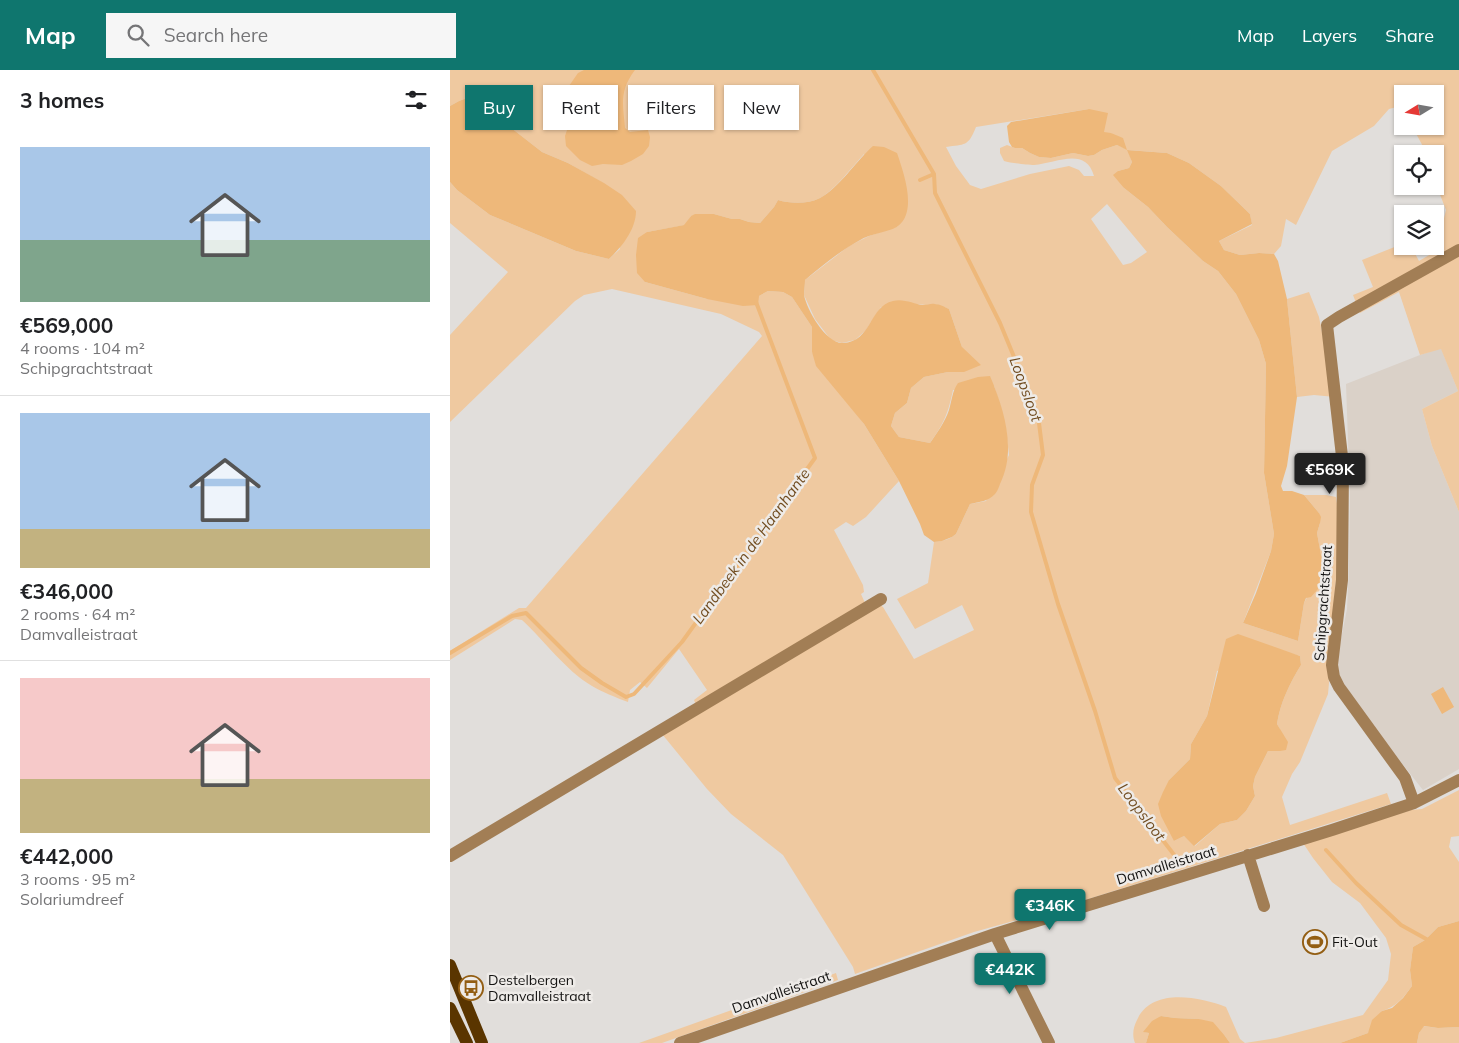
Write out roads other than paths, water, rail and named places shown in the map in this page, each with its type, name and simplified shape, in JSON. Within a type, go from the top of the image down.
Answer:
[{"type":"main road","points":[[450,966],[482,1043]]},
{"type":"main road","points":[[450,1008],[467,1043]]},
{"type":"street","name":"Schipgrachtstraat","points":[[1414,803],[1406,778],[1339,687],[1334,677],[1332,665],[1342,580],[1343,465],[1327,325],[1459,250]]},
{"type":"street","points":[[450,856],[881,599]]},
{"type":"street","name":"Damvalleistraat","points":[[680,1043],[995,934],[1414,803],[1459,780]]},
{"type":"street","points":[[1248,855],[1264,906]]},
{"type":"street","points":[[995,934],[1049,1043]]},
{"type":"waterway","name":"Loopsloot","points":[[873,70],[934,174],[935,193],[1000,323],[1038,415],[1043,455],[1032,485],[1031,512],[1058,604],[1095,711],[1115,778],[1175,856]]},
{"type":"waterway","name":"Landbeek in de Haanhante","points":[[920,180],[934,174]]},
{"type":"waterway","name":"Landbeek in de Haanhante","points":[[450,653],[512,616],[526,613],[581,668],[626,697],[634,694],[682,642],[815,458],[756,302]]},
{"type":"waterway","name":"Loopsloot","points":[[1326,850],[1356,883],[1401,925],[1428,940]]},
{"type":"place","name":"Fit-Out","points":[[1315,942]]},
{"type":"place","name":"Destelbergen Damvalleistraat","points":[[471,988]]}]
